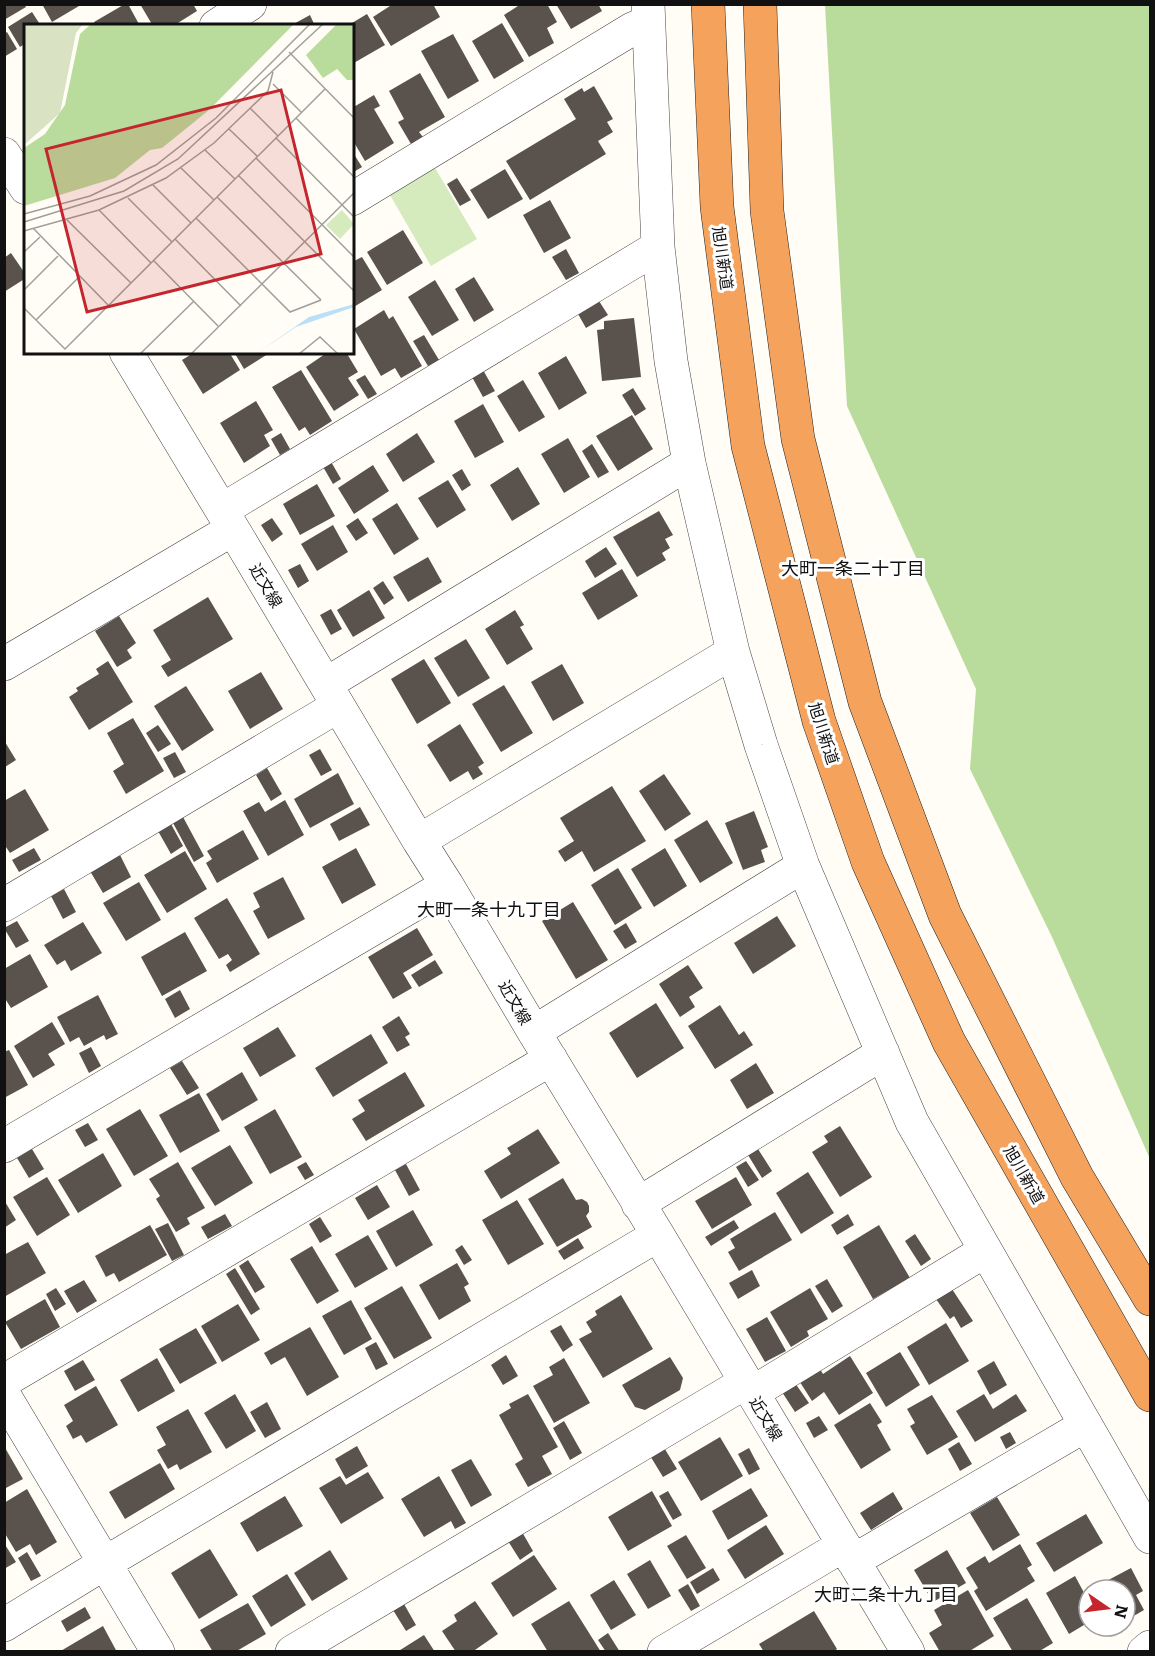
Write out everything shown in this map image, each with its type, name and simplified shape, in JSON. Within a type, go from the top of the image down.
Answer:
[{"type":"highway","name":"旭川新道","points":[[708,4],[717,207],[748,446],[819,721],[868,862],[949,1042],[1150,1395]]},
{"type":"highway","points":[[760,4],[767,211],[798,439],[865,702],[945,915],[1077,1177],[1150,1299]]},
{"type":"street","points":[[219,24],[250,4]]},
{"type":"street","points":[[354,198],[632,29],[648,13]]},
{"type":"street","points":[[648,13],[658,247],[671,361],[688,463],[733,652],[761,745],[803,866],[912,1122],[1150,1537]]},
{"type":"street","points":[[24,144],[5,154],[24,185]]},
{"type":"street","points":[[4,664],[227,519],[658,247]]},
{"type":"street","name":"近文線","points":[[127,354],[908,1652]]},
{"type":"street","points":[[4,905],[688,463]]},
{"type":"street","points":[[419,842],[733,652]]},
{"type":"street","points":[[534,1032],[803,866]]},
{"type":"street","points":[[4,1146],[447,885]]},
{"type":"street","points":[[638,1204],[883,1053]]},
{"type":"street","points":[[4,1381],[551,1059]]},
{"type":"street","points":[[4,1625],[658,1235]]},
{"type":"street","points":[[292,1652],[985,1251]]},
{"type":"street","points":[[4,1395],[158,1652]]},
{"type":"street","points":[[664,1652],[1086,1425]]},
{"type":"street","points":[[1144,1652],[1150,1647]]},
{"type":"green space","points":[[825,5],[1150,5],[1150,1159],[1052,937],[970,769],[976,689],[847,406]]},
{"type":"green space","points":[[435,168],[477,239],[431,266],[390,195]]},
{"type":"building","points":[[4,4],[24,4],[26,7],[4,20]]},
{"type":"building","points":[[42,4],[78,4],[79,6],[52,22]]},
{"type":"building","points":[[128,4],[139,24],[95,24],[94,22]]},
{"type":"building","points":[[140,4],[193,4],[197,11],[176,24],[152,24]]},
{"type":"building","points":[[393,4],[433,4],[440,17],[391,46],[373,17]]},
{"type":"building","points":[[521,4],[547,4],[557,22],[547,28],[554,43],[529,57],[504,15]]},
{"type":"building","points":[[556,4],[598,4],[602,11],[571,29]]},
{"type":"building","points":[[32,12],[40,24],[24,24],[24,44],[20,47],[8,27]]},
{"type":"building","points":[[367,14],[385,45],[354,63],[354,24],[350,24]]},
{"type":"building","points":[[310,15],[314,24],[294,24]]},
{"type":"building","points":[[502,23],[524,61],[494,79],[472,41]]},
{"type":"building","points":[[7,32],[17,49],[4,57],[4,34]]},
{"type":"building","points":[[453,34],[479,81],[448,99],[421,51]]},
{"type":"building","points":[[420,73],[445,117],[419,132],[423,137],[411,144],[398,122],[404,119],[389,91]]},
{"type":"building","points":[[594,86],[613,119],[607,122],[613,132],[598,141],[606,154],[530,200],[506,161],[576,119],[564,99],[582,88],[584,92]]},
{"type":"building","points":[[374,95],[380,106],[374,109],[394,143],[365,161],[354,142],[354,107]]},
{"type":"building","points":[[354,154],[362,167],[354,172]]},
{"type":"building","points":[[505,169],[523,199],[488,219],[470,190]]},
{"type":"building","points":[[457,178],[471,200],[460,206],[447,184]]},
{"type":"building","points":[[550,200],[571,238],[544,253],[523,215]]},
{"type":"building","points":[[403,230],[423,263],[387,285],[367,252]]},
{"type":"building","points":[[566,249],[579,273],[566,280],[552,257]]},
{"type":"building","points":[[11,253],[24,272],[24,279],[4,292],[4,258]]},
{"type":"building","points":[[362,257],[382,290],[354,307],[354,261]]},
{"type":"building","points":[[474,277],[494,310],[474,322],[455,289]]},
{"type":"building","points":[[435,280],[459,320],[432,336],[408,297]]},
{"type":"building","points":[[599,301],[608,315],[586,328],[578,314]]},
{"type":"building","points":[[384,310],[389,319],[393,316],[422,366],[401,378],[395,368],[381,376],[354,329]]},
{"type":"building","points":[[634,318],[641,377],[602,381],[597,330],[604,329],[604,321]]},
{"type":"building","points":[[424,335],[439,360],[428,366],[413,341]]},
{"type":"building","points":[[192,354],[230,354],[240,370],[203,394],[182,360]]},
{"type":"building","points":[[235,354],[268,354],[244,369]]},
{"type":"building","points":[[325,354],[347,354],[358,372],[348,378],[359,395],[334,411],[306,367]]},
{"type":"building","points":[[566,356],[587,393],[559,410],[538,373]]},
{"type":"building","points":[[301,370],[332,421],[310,435],[305,427],[299,431],[272,387]]},
{"type":"building","points":[[483,370],[495,391],[483,397],[472,377]]},
{"type":"building","points":[[365,375],[377,394],[368,399],[356,380]]},
{"type":"building","points":[[523,380],[545,417],[519,432],[497,396]]},
{"type":"building","points":[[633,388],[646,409],[635,416],[622,395]]},
{"type":"building","points":[[256,401],[273,430],[264,435],[270,446],[244,463],[220,423]]},
{"type":"building","points":[[483,404],[504,442],[475,458],[454,421]]},
{"type":"building","points":[[632,415],[653,449],[618,471],[596,436]]},
{"type":"building","points":[[281,433],[290,449],[280,455],[271,439]]},
{"type":"building","points":[[417,433],[435,462],[403,482],[386,454]]},
{"type":"building","points":[[568,438],[590,477],[564,493],[541,454]]},
{"type":"building","points":[[592,444],[609,472],[598,478],[582,451]]},
{"type":"building","points":[[330,460],[341,479],[333,484],[322,465]]},
{"type":"building","points":[[373,465],[389,491],[354,514],[338,488]]},
{"type":"building","points":[[518,467],[540,504],[512,521],[490,485]]},
{"type":"building","points":[[462,469],[471,485],[462,491],[452,475]]},
{"type":"building","points":[[448,480],[466,510],[437,528],[418,498]]},
{"type":"building","points":[[317,484],[335,516],[300,535],[283,504]]},
{"type":"building","points":[[397,503],[419,539],[394,555],[372,519]]},
{"type":"building","points":[[659,511],[673,535],[665,539],[670,548],[662,553],[666,560],[637,577],[613,537]]},
{"type":"building","points":[[272,518],[283,534],[272,542],[261,525]]},
{"type":"building","points":[[358,518],[368,533],[356,541],[346,526]]},
{"type":"building","points":[[333,525],[348,552],[317,571],[301,544]]},
{"type":"building","points":[[606,547],[617,564],[595,578],[585,561]]},
{"type":"building","points":[[428,557],[442,582],[408,602],[393,577]]},
{"type":"building","points":[[300,564],[309,581],[298,588],[288,570]]},
{"type":"building","points":[[622,569],[638,596],[598,620],[582,593]]},
{"type":"building","points":[[383,581],[394,598],[384,605],[373,588]]},
{"type":"building","points":[[369,590],[385,618],[353,637],[337,610]]},
{"type":"building","points":[[208,597],[233,639],[168,677],[161,666],[171,660],[153,630]]},
{"type":"building","points":[[331,609],[342,629],[331,635],[320,615]]},
{"type":"building","points":[[515,610],[524,625],[520,627],[533,649],[507,665],[485,629]]},
{"type":"building","points":[[119,616],[136,643],[127,650],[132,658],[117,667],[95,631]]},
{"type":"building","points":[[466,639],[490,678],[458,697],[434,658]]},
{"type":"building","points":[[424,659],[451,703],[417,724],[391,679]]},
{"type":"building","points":[[108,661],[133,702],[89,730],[69,697],[78,691],[76,688],[99,674],[96,669]]},
{"type":"building","points":[[562,664],[584,703],[553,721],[531,682]]},
{"type":"building","points":[[261,672],[283,709],[250,729],[228,691]]},
{"type":"building","points":[[504,685],[533,733],[501,752],[472,704]]},
{"type":"building","points":[[186,686],[214,730],[182,751],[154,706]]},
{"type":"building","points":[[133,718],[164,771],[126,794],[113,771],[124,764],[107,733]]},
{"type":"building","points":[[460,724],[484,763],[478,767],[483,774],[473,780],[468,771],[450,782],[427,745]]},
{"type":"building","points":[[158,725],[171,744],[158,752],[146,733]]},
{"type":"building","points":[[5,742],[16,760],[5,767]]},
{"type":"building","points":[[320,749],[332,770],[321,776],[309,755]]},
{"type":"building","points":[[175,752],[186,772],[174,778],[163,758]]},
{"type":"building","points":[[267,768],[282,794],[271,801],[256,775]]},
{"type":"building","points":[[338,773],[354,804],[310,828],[294,799]]},
{"type":"building","points":[[664,774],[691,814],[665,831],[639,791]]},
{"type":"building","points":[[612,786],[646,841],[594,872],[582,851],[565,862],[558,851],[574,841],[560,818]]},
{"type":"building","points":[[25,789],[49,830],[10,853],[4,844],[4,801]]},
{"type":"building","points":[[285,800],[304,835],[268,856],[243,811],[259,802],[265,812]]},
{"type":"building","points":[[360,807],[370,825],[339,841],[330,824]]},
{"type":"building","points":[[754,811],[768,847],[761,850],[765,862],[743,870],[725,823]]},
{"type":"building","points":[[183,817],[204,856],[194,862],[173,823]]},
{"type":"building","points":[[707,820],[733,863],[700,883],[674,840]]},
{"type":"building","points":[[171,824],[183,846],[171,854],[158,831]]},
{"type":"building","points":[[243,830],[259,859],[217,883],[206,863],[212,859],[207,851]]},
{"type":"building","points":[[34,848],[41,860],[19,872],[12,860]]},
{"type":"building","points":[[356,848],[376,885],[342,904],[322,867]]},
{"type":"building","points":[[665,848],[687,886],[654,907],[631,869]]},
{"type":"building","points":[[185,851],[207,889],[167,913],[144,875]]},
{"type":"building","points":[[120,855],[131,877],[103,893],[90,871]]},
{"type":"building","points":[[618,868],[642,908],[615,925],[591,885]]},
{"type":"building","points":[[283,877],[305,919],[268,939],[253,911],[260,907],[253,893]]},
{"type":"building","points":[[139,882],[161,920],[126,941],[103,903]]},
{"type":"building","points":[[64,889],[76,912],[63,919],[51,896]]},
{"type":"building","points":[[227,898],[260,954],[230,972],[226,965],[232,960],[228,954],[219,959],[194,918]]},
{"type":"building","points":[[573,902],[608,960],[576,979],[542,921]]},
{"type":"building","points":[[777,916],[796,946],[753,974],[734,943]]},
{"type":"building","points":[[17,921],[29,941],[16,948],[4,928]]},
{"type":"building","points":[[83,922],[102,953],[71,971],[65,960],[57,965],[44,945]]},
{"type":"building","points":[[626,923],[637,942],[625,949],[613,931]]},
{"type":"building","points":[[417,928],[433,955],[403,973],[412,988],[393,999],[368,957]]},
{"type":"building","points":[[185,932],[207,971],[162,996],[141,957]]},
{"type":"building","points":[[30,954],[48,987],[11,1008],[4,997],[4,969]]},
{"type":"building","points":[[435,960],[443,973],[419,987],[411,975]]},
{"type":"building","points":[[688,965],[703,988],[689,997],[695,1007],[680,1017],[659,984]]},
{"type":"building","points":[[180,990],[190,1009],[175,1018],[165,999]]},
{"type":"building","points":[[98,995],[118,1034],[106,1040],[104,1035],[84,1046],[79,1037],[70,1042],[57,1017]]},
{"type":"building","points":[[656,1003],[684,1048],[637,1078],[609,1033]]},
{"type":"building","points":[[720,1005],[739,1035],[744,1031],[753,1045],[715,1069],[688,1026]]},
{"type":"building","points":[[399,1016],[410,1034],[405,1037],[410,1045],[397,1052],[382,1027]]},
{"type":"building","points":[[52,1022],[65,1044],[48,1054],[55,1065],[33,1078],[14,1046]]},
{"type":"building","points":[[278,1027],[296,1056],[260,1077],[243,1048]]},
{"type":"building","points":[[371,1034],[388,1063],[333,1097],[315,1068]]},
{"type":"building","points":[[91,1047],[101,1066],[89,1073],[79,1053]]},
{"type":"building","points":[[9,1050],[28,1085],[4,1098],[4,1052]]},
{"type":"building","points":[[182,1061],[199,1088],[187,1095],[170,1068]]},
{"type":"building","points":[[756,1063],[774,1093],[747,1109],[730,1080]]},
{"type":"building","points":[[242,1072],[258,1100],[222,1121],[206,1094]]},
{"type":"building","points":[[405,1072],[425,1106],[366,1141],[352,1119],[365,1111],[358,1100]]},
{"type":"building","points":[[199,1093],[220,1131],[180,1153],[159,1115]]},
{"type":"building","points":[[140,1109],[168,1156],[134,1176],[106,1129]]},
{"type":"building","points":[[275,1109],[302,1157],[270,1174],[244,1127]]},
{"type":"building","points":[[88,1123],[98,1140],[85,1147],[75,1130]]},
{"type":"building","points":[[840,1126],[872,1177],[840,1197],[812,1152],[828,1142],[824,1136]]},
{"type":"building","points":[[538,1129],[560,1163],[501,1199],[484,1171],[511,1154],[507,1148]]},
{"type":"building","points":[[230,1145],[253,1183],[215,1206],[191,1168]]},
{"type":"building","points":[[32,1149],[44,1169],[29,1178],[17,1158]]},
{"type":"building","points":[[758,1149],[772,1171],[762,1178],[748,1155]]},
{"type":"building","points":[[103,1153],[122,1186],[78,1213],[58,1180]]},
{"type":"building","points":[[746,1161],[759,1180],[748,1187],[736,1167]]},
{"type":"building","points":[[178,1162],[205,1208],[187,1218],[190,1224],[176,1232],[156,1199],[160,1196],[149,1179]]},
{"type":"building","points":[[306,1162],[314,1175],[305,1180],[297,1167]]},
{"type":"building","points":[[406,1164],[420,1190],[409,1196],[395,1170]]},
{"type":"building","points":[[808,1172],[834,1213],[801,1234],[776,1193]]},
{"type":"building","points":[[47,1177],[70,1215],[37,1236],[13,1197]]},
{"type":"building","points":[[736,1177],[752,1205],[712,1229],[695,1201]]},
{"type":"building","points":[[563,1178],[576,1200],[582,1199],[587,1202],[589,1212],[586,1216],[592,1227],[557,1247],[528,1199]]},
{"type":"building","points":[[377,1185],[390,1207],[368,1220],[355,1198]]},
{"type":"building","points":[[4,1200],[16,1220],[4,1228]]},
{"type":"building","points":[[517,1200],[544,1244],[508,1265],[482,1220]]},
{"type":"building","points":[[413,1210],[433,1245],[396,1267],[376,1231]]},
{"type":"building","points":[[775,1212],[792,1240],[739,1271],[728,1252],[735,1248],[730,1239]]},
{"type":"building","points":[[225,1214],[232,1226],[208,1239],[201,1227]]},
{"type":"building","points":[[848,1214],[854,1225],[837,1235],[831,1225]]},
{"type":"building","points":[[320,1217],[332,1236],[320,1243],[309,1224]]},
{"type":"building","points":[[734,1220],[739,1228],[711,1246],[705,1237]]},
{"type":"building","points":[[168,1223],[184,1255],[172,1261],[155,1229]]},
{"type":"building","points":[[150,1225],[167,1255],[119,1282],[114,1273],[106,1277],[95,1256]]},
{"type":"building","points":[[879,1225],[910,1278],[873,1299],[843,1247]]},
{"type":"building","points":[[915,1234],[931,1259],[921,1266],[905,1241]]},
{"type":"building","points":[[368,1235],[388,1269],[355,1288],[335,1254]]},
{"type":"building","points":[[578,1238],[584,1248],[564,1260],[558,1251]]},
{"type":"building","points":[[28,1242],[46,1273],[4,1297],[4,1255]]},
{"type":"building","points":[[462,1245],[472,1260],[464,1265],[455,1250]]},
{"type":"building","points":[[312,1246],[339,1291],[317,1304],[290,1259]]},
{"type":"building","points":[[248,1260],[265,1287],[255,1293],[239,1266]]},
{"type":"building","points":[[457,1263],[469,1284],[464,1287],[471,1301],[439,1320],[419,1285]]},
{"type":"building","points":[[235,1268],[260,1309],[251,1315],[226,1274]]},
{"type":"building","points":[[752,1270],[760,1286],[738,1299],[729,1283]]},
{"type":"building","points":[[827,1279],[843,1306],[832,1313],[815,1286]]},
{"type":"building","points":[[84,1280],[97,1301],[77,1313],[64,1291]]},
{"type":"building","points":[[402,1286],[432,1338],[394,1359],[364,1308]]},
{"type":"building","points":[[56,1288],[66,1304],[55,1311],[46,1294]]},
{"type":"building","points":[[810,1288],[828,1319],[807,1331],[809,1336],[791,1347],[770,1312]]},
{"type":"building","points":[[952,1289],[973,1321],[961,1328],[954,1316],[950,1319],[936,1299]]},
{"type":"building","points":[[621,1295],[653,1349],[603,1378],[579,1339],[592,1332],[586,1322],[597,1315],[595,1311]]},
{"type":"building","points":[[45,1299],[60,1327],[21,1349],[5,1322]]},
{"type":"building","points":[[351,1300],[372,1339],[344,1355],[322,1316]]},
{"type":"building","points":[[238,1304],[260,1340],[222,1362],[201,1326]]},
{"type":"building","points":[[767,1317],[786,1351],[765,1362],[746,1329]]},
{"type":"building","points":[[946,1323],[969,1361],[929,1385],[907,1347]]},
{"type":"building","points":[[561,1325],[573,1345],[563,1352],[550,1331]]},
{"type":"building","points":[[310,1327],[339,1377],[307,1396],[285,1357],[271,1365],[264,1353]]},
{"type":"building","points":[[196,1328],[217,1363],[180,1384],[159,1349]]},
{"type":"building","points":[[376,1342],[388,1364],[376,1370],[365,1348]]},
{"type":"building","points":[[900,1352],[920,1385],[886,1407],[866,1373]]},
{"type":"building","points":[[506,1355],[518,1376],[503,1385],[491,1365]]},
{"type":"building","points":[[850,1356],[873,1393],[839,1415],[824,1392],[812,1401],[798,1379],[818,1366],[823,1374]]},
{"type":"building","points":[[670,1357],[683,1378],[680,1390],[645,1410],[635,1407],[622,1385]]},
{"type":"building","points":[[157,1358],[175,1391],[138,1412],[120,1380]]},
{"type":"building","points":[[564,1358],[590,1403],[554,1423],[533,1386],[553,1375],[549,1367]]},
{"type":"building","points":[[83,1360],[95,1380],[75,1391],[64,1371]]},
{"type":"building","points":[[994,1361],[1007,1385],[990,1395],[977,1371]]},
{"type":"building","points":[[795,1383],[809,1403],[795,1412],[782,1392]]},
{"type":"building","points":[[96,1386],[118,1425],[86,1443],[81,1435],[73,1439],[66,1426],[73,1421],[64,1405]]},
{"type":"building","points":[[235,1394],[256,1431],[226,1449],[204,1413]]},
{"type":"building","points":[[528,1394],[558,1447],[542,1456],[552,1474],[528,1487],[515,1464],[523,1459],[499,1415],[511,1408],[509,1404]]},
{"type":"building","points":[[984,1394],[993,1409],[1016,1394],[1027,1411],[975,1442],[956,1411]]},
{"type":"building","points":[[932,1395],[958,1437],[927,1455],[910,1426],[915,1423],[907,1409]]},
{"type":"building","points":[[267,1402],[281,1429],[265,1438],[250,1412]]},
{"type":"building","points":[[870,1403],[882,1422],[877,1425],[891,1450],[861,1469],[834,1425]]},
{"type":"building","points":[[188,1409],[212,1452],[180,1470],[177,1464],[168,1469],[157,1450],[166,1445],[156,1427]]},
{"type":"building","points":[[819,1416],[828,1430],[814,1438],[806,1423]]},
{"type":"building","points":[[564,1421],[582,1453],[570,1460],[553,1428]]},
{"type":"building","points":[[1010,1432],[1016,1443],[1006,1449],[1000,1437]]},
{"type":"building","points":[[720,1437],[743,1476],[701,1501],[678,1462]]},
{"type":"building","points":[[959,1442],[972,1464],[960,1471],[948,1449]]},
{"type":"building","points":[[4,1446],[23,1479],[4,1489]]},
{"type":"building","points":[[357,1446],[368,1466],[346,1479],[335,1459]]},
{"type":"building","points":[[663,1446],[677,1469],[663,1477],[649,1454]]},
{"type":"building","points":[[749,1448],[760,1469],[749,1475],[738,1454]]},
{"type":"building","points":[[471,1459],[492,1495],[471,1507],[451,1470]]},
{"type":"building","points":[[160,1463],[175,1489],[125,1519],[109,1492]]},
{"type":"building","points":[[368,1472],[384,1498],[341,1524],[319,1488],[340,1476],[346,1485]]},
{"type":"building","points":[[439,1476],[466,1523],[455,1529],[451,1521],[424,1537],[401,1499]]},
{"type":"building","points":[[751,1488],[768,1516],[728,1540],[712,1511]]},
{"type":"building","points":[[27,1489],[57,1542],[36,1555],[30,1544],[16,1552],[4,1532],[4,1503]]},
{"type":"building","points":[[652,1491],[672,1526],[628,1551],[608,1517]]},
{"type":"building","points":[[668,1491],[682,1515],[673,1520],[659,1496]]},
{"type":"building","points":[[893,1492],[903,1509],[871,1530],[860,1513]]},
{"type":"building","points":[[285,1496],[303,1526],[257,1552],[240,1523]]},
{"type":"building","points":[[997,1497],[1020,1535],[993,1551],[970,1513]]},
{"type":"building","points":[[1086,1514],[1103,1543],[1054,1572],[1036,1543]]},
{"type":"building","points":[[766,1525],[784,1554],[745,1579],[727,1550]]},
{"type":"building","points":[[522,1532],[533,1551],[520,1560],[508,1541]]},
{"type":"building","points":[[686,1535],[706,1568],[687,1579],[667,1546]]},
{"type":"building","points":[[4,1543],[16,1562],[4,1569]]},
{"type":"building","points":[[1020,1544],[1032,1565],[1027,1568],[1035,1581],[986,1611],[974,1591],[978,1588],[966,1568],[985,1556],[989,1563]]},
{"type":"building","points":[[210,1549],[238,1595],[199,1619],[171,1573]]},
{"type":"building","points":[[330,1550],[348,1579],[312,1601],[294,1573]]},
{"type":"building","points":[[947,1550],[966,1583],[933,1602],[914,1570]]},
{"type":"building","points":[[27,1552],[41,1576],[31,1581],[18,1558]]},
{"type":"building","points":[[534,1555],[557,1589],[513,1617],[491,1583]]},
{"type":"building","points":[[650,1560],[671,1596],[648,1609],[627,1574]]},
{"type":"building","points":[[713,1568],[720,1580],[697,1594],[690,1582]]},
{"type":"building","points":[[1131,1568],[1136,1578],[1112,1578]]},
{"type":"building","points":[[287,1574],[306,1605],[271,1627],[252,1596]]},
{"type":"building","points":[[1075,1576],[1077,1580],[1077,1629],[1069,1634],[1046,1593]]},
{"type":"building","points":[[614,1580],[636,1615],[611,1630],[590,1595]]},
{"type":"building","points":[[1137,1580],[1143,1591],[1137,1594]]},
{"type":"building","points":[[688,1584],[700,1606],[691,1611],[678,1590]]},
{"type":"building","points":[[968,1590],[994,1636],[968,1652],[940,1652],[929,1633],[942,1625],[934,1610]]},
{"type":"building","points":[[1137,1597],[1144,1610],[1137,1614]]},
{"type":"building","points":[[1027,1598],[1053,1643],[1038,1652],[1013,1652],[993,1618]]},
{"type":"building","points":[[475,1601],[498,1634],[472,1652],[456,1652],[442,1631],[457,1621],[454,1615]]},
{"type":"building","points":[[569,1601],[601,1652],[548,1652],[531,1624]]},
{"type":"building","points":[[248,1603],[266,1634],[235,1652],[213,1652],[200,1630]]},
{"type":"building","points":[[404,1604],[416,1625],[406,1631],[393,1610]]},
{"type":"building","points":[[85,1607],[91,1618],[67,1632],[61,1621]]},
{"type":"building","points":[[814,1611],[837,1649],[833,1652],[764,1652],[759,1644]]},
{"type":"building","points":[[103,1626],[117,1652],[59,1652]]},
{"type":"building","points":[[608,1633],[620,1652],[606,1652],[598,1640]]},
{"type":"building","points":[[424,1635],[435,1652],[397,1652]]},
{"type":"district","name":"大町一条二十丁目","points":[[853,567]]},
{"type":"district","name":"大町一条十九丁目","points":[[489,908]]},
{"type":"district","name":"大町二条十九丁目","points":[[886,1593]]}]
